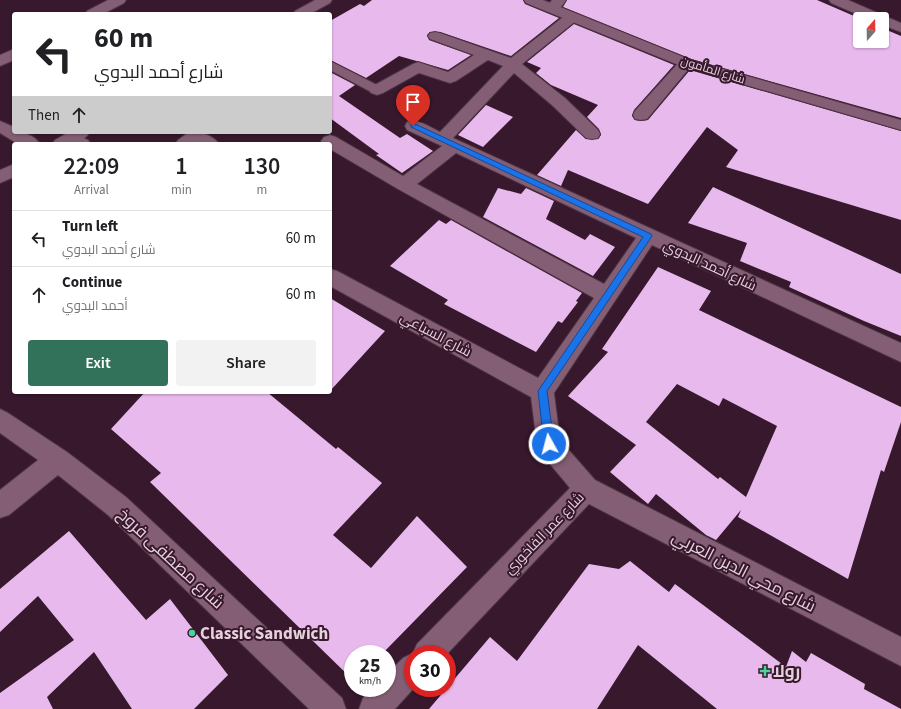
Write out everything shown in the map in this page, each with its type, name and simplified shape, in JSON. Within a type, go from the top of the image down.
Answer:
[{"type":"street","points":[[96,12],[119,0]]},
{"type":"street","points":[[304,12],[325,0]]},
{"type":"street","name":"شارع المأمون","points":[[531,0],[556,4],[572,17],[686,63],[901,125]]},
{"type":"street","points":[[836,0],[864,12]]},
{"type":"street","points":[[404,185],[448,143],[513,64],[572,17]]},
{"type":"street","points":[[889,23],[901,28]]},
{"type":"street","points":[[435,36],[513,64],[545,92],[559,102],[592,134]]},
{"type":"street","points":[[377,90],[418,67],[450,78],[486,54]]},
{"type":"street","points":[[0,61],[12,55]]},
{"type":"street","points":[[641,115],[686,63]]},
{"type":"street","points":[[0,126],[12,133]]},
{"type":"street","name":"شارع أحمد البدوي","points":[[413,126],[901,353]]},
{"type":"street","points":[[14,134],[28,142]]},
{"type":"street","points":[[187,142],[195,136],[206,142]]},
{"type":"street","points":[[332,142],[404,185],[608,296]]},
{"type":"street","points":[[0,177],[12,171]]},
{"type":"street","points":[[542,391],[648,236]]},
{"type":"street","name":"شارع السباعي","points":[[332,278],[542,391]]},
{"type":"street","name":"شارع عمر الفاخوري","points":[[436,645],[586,489],[549,444],[542,391]]},
{"type":"street","name":"شارع مصطفى فروخ","points":[[0,420],[58,460],[117,506],[332,709]]},
{"type":"street","points":[[0,506],[58,460]]},
{"type":"street","name":"شارع محي الدين العربي","points":[[586,489],[901,652]]},
{"type":"street","points":[[374,709],[404,677]]},
{"type":"lane","points":[[332,66],[377,90]]},
{"type":"building","points":[[372,0],[523,0],[525,4],[559,18],[511,56],[440,32],[430,32],[427,35],[429,40],[471,55],[448,70],[399,56],[366,78],[332,61],[332,20],[360,4],[364,6]]},
{"type":"building","points":[[567,0],[817,0],[853,16],[853,48],[889,48],[889,31],[901,36],[901,118],[691,59],[563,7]]},
{"type":"building","points":[[574,24],[674,65],[634,110],[632,116],[635,120],[648,120],[690,70],[901,131],[901,220],[726,167],[738,150],[707,127],[648,204],[568,170],[561,186],[537,175],[576,130],[586,139],[598,139],[601,135],[599,129],[587,117],[598,105],[551,85],[536,73],[541,68],[527,62]]},
{"type":"building","points":[[332,73],[355,85],[339,96],[400,138],[407,134],[433,151],[402,173],[376,155],[379,154],[332,119]]},
{"type":"building","points":[[486,105],[513,117],[483,147],[458,135]]},
{"type":"building","points":[[713,187],[901,274],[901,336],[789,287],[791,282],[740,261],[747,243],[688,223]]},
{"type":"building","points":[[498,188],[521,194],[526,188],[554,201],[546,219],[585,240],[590,234],[615,247],[593,276],[483,217]]},
{"type":"building","points":[[439,220],[446,224],[451,220],[582,293],[576,301],[578,302],[562,323],[558,321],[536,352],[444,304],[448,300],[390,266]]},
{"type":"building","points":[[658,267],[711,291],[699,310],[901,407],[901,422],[884,472],[881,470],[848,579],[738,517],[741,510],[716,540],[706,535],[656,494],[648,504],[610,472],[636,445],[568,396],[608,352],[602,349]],"holes":[[[677,384],[719,406],[723,398],[777,426],[746,497],[720,477],[718,479],[646,422]]]},
{"type":"building","points":[[332,299],[385,331],[332,389]]},
{"type":"building","points":[[143,394],[269,394],[336,449],[338,447],[382,483],[333,535],[371,568],[417,516],[467,567],[391,645],[344,645],[344,671],[150,482],[161,473],[111,429]]},
{"type":"building","points":[[69,531],[146,620],[170,599],[228,675],[194,709],[132,709],[94,652],[47,697],[53,709],[0,709],[0,693],[74,640],[38,596],[0,632],[0,589]]},
{"type":"building","points":[[630,561],[669,592],[675,584],[786,667],[792,651],[806,662],[811,653],[865,684],[864,689],[901,709],[717,709],[638,645],[597,709],[429,709],[439,697],[456,697],[456,677],[490,637],[517,661],[589,564],[619,569]]},
{"type":"place","name":"Classic Sandwich","points":[[192,633]]},
{"type":"place","name":"رولا","points":[[765,671]]},
{"type":"route","points":[[413,126],[648,236],[542,391],[549,444]]}]
